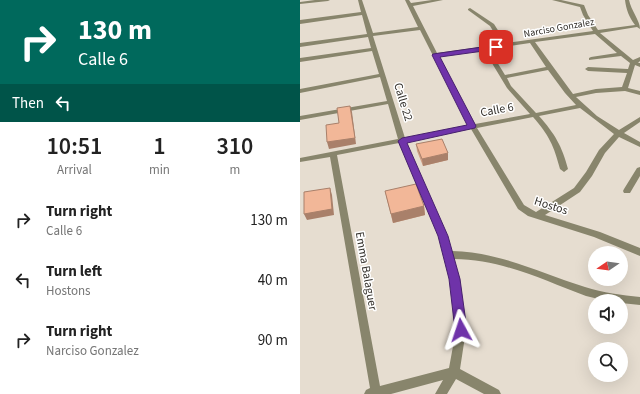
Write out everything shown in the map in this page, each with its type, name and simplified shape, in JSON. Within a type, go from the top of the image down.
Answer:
[{"type":"street","points":[[302,2],[328,0]]},
{"type":"street","name":"Calle 22","points":[[360,0],[402,141],[443,236],[455,279],[461,330],[454,372]]},
{"type":"street","points":[[408,2],[441,0]]},
{"type":"street","points":[[554,0],[582,6]]},
{"type":"street","points":[[582,6],[586,0]]},
{"type":"street","points":[[627,0],[627,8],[639,26]]},
{"type":"street","name":"Hostos","points":[[408,2],[472,126],[525,211],[537,216],[580,228],[640,252]]},
{"type":"street","points":[[582,6],[595,31],[633,63],[640,65]]},
{"type":"street","points":[[470,9],[492,25],[505,46]]},
{"type":"street","points":[[300,22],[364,14]]},
{"type":"street","name":"Narciso Gonzalez","points":[[436,55],[486,49],[595,31],[639,26]]},
{"type":"street","points":[[300,45],[421,28]]},
{"type":"street","points":[[532,42],[550,68],[581,106],[618,134],[640,145]]},
{"type":"street","points":[[300,60],[375,49]]},
{"type":"street","points":[[486,49],[509,87],[534,114],[554,141],[559,150],[564,169]]},
{"type":"street","points":[[591,59],[622,54]]},
{"type":"street","points":[[625,89],[633,63],[640,59]]},
{"type":"street","points":[[503,77],[550,68]]},
{"type":"street","points":[[588,69],[630,71]]},
{"type":"street","points":[[300,91],[383,75]]},
{"type":"street","points":[[573,96],[596,91],[625,89],[640,93]]},
{"type":"street","points":[[300,118],[391,102]]},
{"type":"street","name":"Calle 6","points":[[300,160],[581,106]]},
{"type":"street","points":[[537,216],[577,190],[589,174],[602,152],[618,134],[640,119]]},
{"type":"street","name":"Emma Balaguer","points":[[333,154],[373,393]]},
{"type":"street","points":[[627,191],[640,170]]},
{"type":"street","points":[[448,255],[463,254],[482,256],[503,261],[587,292],[640,302]]},
{"type":"street","points":[[373,393],[454,372],[495,394]]},
{"type":"street","points":[[441,394],[454,372]]},
{"type":"building","points":[[350,106],[355,138],[327,142],[326,125],[339,123],[337,108]]},
{"type":"building","points":[[442,139],[448,153],[422,159],[416,144]]},
{"type":"building","points":[[416,184],[424,206],[391,214],[385,191]]},
{"type":"building","points":[[330,188],[332,209],[304,214],[304,192]]},
{"type":"route","points":[[461,330],[455,279],[443,236],[402,141],[472,126],[436,55],[496,47]]}]
